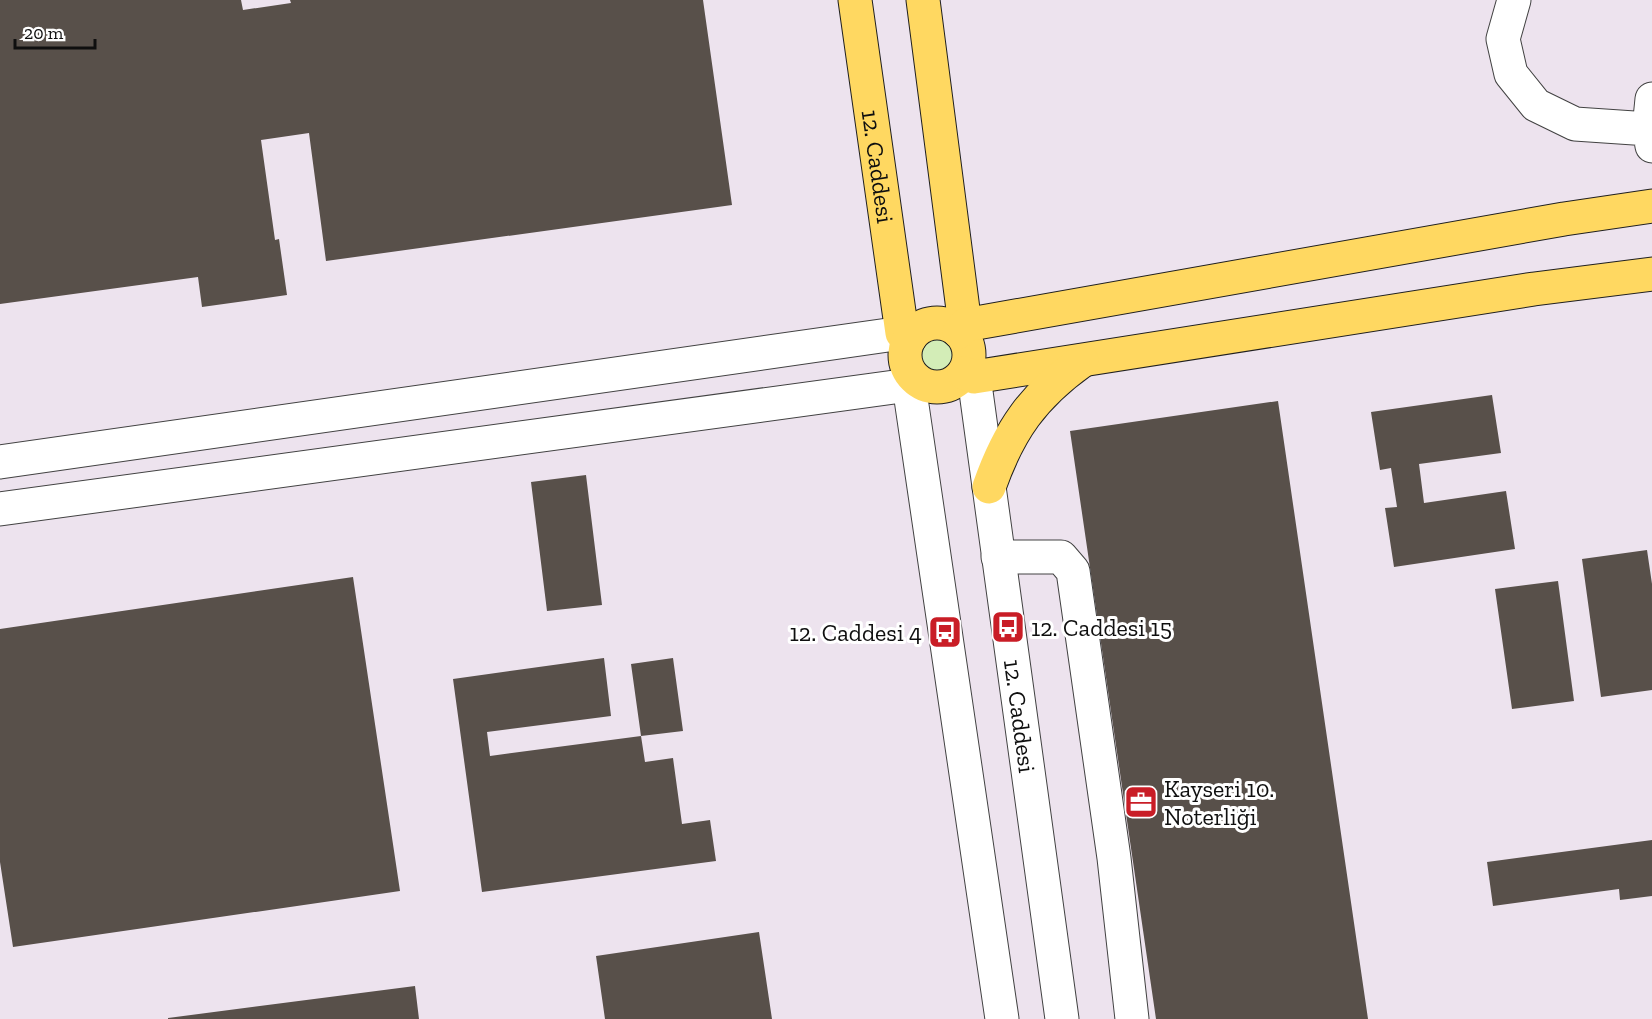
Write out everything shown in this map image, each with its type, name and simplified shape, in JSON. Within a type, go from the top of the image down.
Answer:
[{"type":"main road","name":"12. Caddesi","points":[[855,0],[906,335]]},
{"type":"main road","points":[[923,0],[962,328],[969,351],[969,375]]},
{"type":"main road","points":[[1652,206],[1564,219],[962,328],[939,323],[928,325],[906,335],[905,359],[912,382],[936,387],[947,386],[969,375],[1083,360],[1534,290],[1652,274]]},
{"type":"main road","points":[[989,487],[998,460],[1026,412],[1043,392],[1083,360]]},
{"type":"street","points":[[1514,0],[1503,39],[1511,74],[1536,105],[1575,124],[1651,126]]},
{"type":"street","points":[[0,462],[906,335]]},
{"type":"street","name":"12. Caddesi","points":[[969,375],[989,487],[1062,1019]]},
{"type":"street","points":[[0,509],[912,382],[1002,1019]]},
{"type":"street","points":[[998,557],[1061,557],[1073,571],[1114,858],[1132,1019]]},
{"type":"shaded area","points":[[0,0],[1652,0],[1652,1019],[0,1019]]},
{"type":"green space","points":[[937,335],[951,341],[957,355],[951,369],[937,375],[923,369],[917,355],[923,341]]},
{"type":"building","points":[[0,0],[241,0],[243,10],[291,3],[290,0],[703,0],[732,205],[326,261],[309,133],[261,140],[275,240],[279,239],[287,295],[202,307],[198,277],[0,304]]},
{"type":"building","points":[[1492,395],[1501,453],[1419,464],[1424,503],[1506,491],[1515,549],[1394,567],[1385,508],[1397,507],[1391,468],[1380,470],[1371,412]]},
{"type":"building","points":[[1278,401],[1368,1019],[1156,1019],[1070,431]]},
{"type":"building","points":[[586,475],[602,605],[547,611],[531,482]]},
{"type":"building","points":[[1647,550],[1652,584],[1652,690],[1601,697],[1582,559]]},
{"type":"building","points":[[353,577],[400,891],[13,947],[0,862],[0,629]]},
{"type":"building","points":[[1558,581],[1574,701],[1512,709],[1495,589]]},
{"type":"building","points":[[604,658],[611,716],[487,732],[490,756],[641,736],[645,762],[673,758],[682,824],[710,820],[716,861],[482,892],[453,679]]},
{"type":"building","points":[[673,658],[683,731],[641,736],[631,664]]},
{"type":"building","points":[[1652,840],[1652,896],[1620,900],[1619,889],[1493,906],[1487,862]]},
{"type":"building","points":[[759,932],[772,1019],[605,1019],[596,956]]},
{"type":"building","points":[[415,986],[419,1019],[168,1019],[168,1018]]},
{"type":"place","name":"12. Caddesi 15","points":[[1008,627]]},
{"type":"place","name":"12. Caddesi 4","points":[[945,632]]},
{"type":"place","name":"Kayseri 10. Noterliği","points":[[1141,802]]}]
